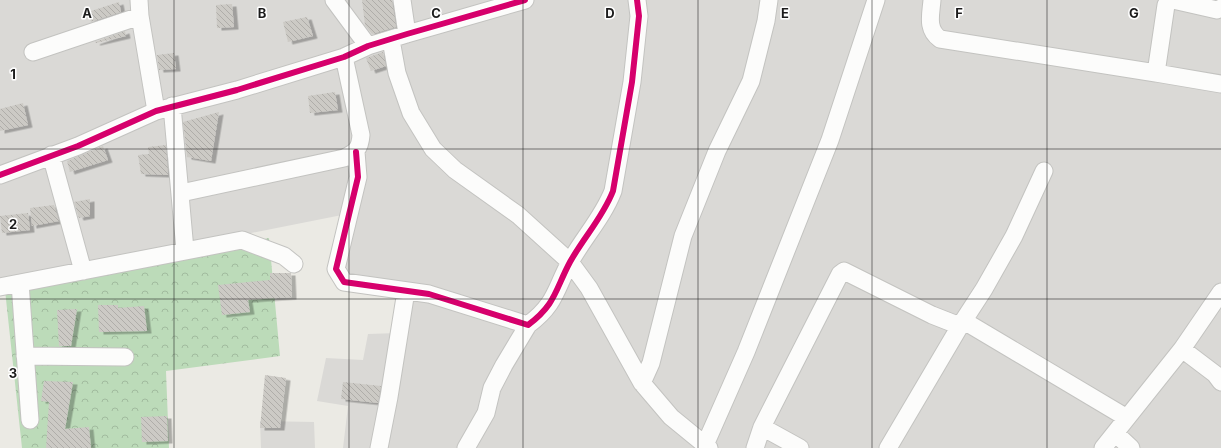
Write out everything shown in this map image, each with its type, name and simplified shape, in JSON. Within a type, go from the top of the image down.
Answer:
[{"type":"street","points":[[334,0],[368,46]]},
{"type":"street","points":[[402,0],[407,34]]},
{"type":"street","points":[[0,175],[78,146],[156,111],[237,90],[344,57],[368,46],[525,0]]},
{"type":"street","points":[[466,448],[486,413],[492,388],[501,370],[528,325],[548,308],[570,262],[607,207],[616,178],[632,82],[639,16],[637,0]]},
{"type":"street","points":[[642,383],[652,357],[683,236],[717,151],[751,81],[766,21],[769,0]]},
{"type":"street","points":[[391,40],[397,73],[411,113],[433,149],[455,170],[518,216],[570,262],[589,288],[642,383],[671,417],[707,447],[830,140],[876,0]]},
{"type":"street","points":[[932,0],[930,27],[933,34],[940,39],[1221,84]]},
{"type":"street","points":[[1156,73],[1166,5],[1173,0],[1217,10],[1221,8]]},
{"type":"street","points":[[33,52],[139,8],[156,111]]},
{"type":"street","points":[[181,193],[344,158],[356,152],[360,145],[361,135],[344,57]]},
{"type":"street","points":[[172,106],[174,144],[181,193],[185,250]]},
{"type":"street","points":[[356,152],[358,177],[336,270],[344,282],[429,294],[528,325]]},
{"type":"street","points":[[51,155],[83,271]]},
{"type":"street","points":[[888,448],[962,323],[984,289],[1014,236],[1044,171]]},
{"type":"street","points":[[0,287],[242,240],[284,256],[294,264]]},
{"type":"street","points":[[755,448],[762,427],[840,274],[844,271],[932,315],[962,323],[1127,418]]},
{"type":"street","points":[[20,283],[30,420]]},
{"type":"street","points":[[379,448],[389,397],[406,291]]},
{"type":"street","points":[[1103,448],[1182,348],[1216,314],[1221,292]]},
{"type":"street","points":[[1182,348],[1215,374],[1221,382]]},
{"type":"street","points":[[25,356],[125,357]]},
{"type":"street","points":[[762,427],[800,448]]},
{"type":"street","points":[[1115,433],[1131,448]]},
{"type":"shaded area","points":[[0,0],[1221,0],[1221,448],[343,448],[348,406],[317,401],[326,358],[363,360],[368,334],[398,333],[406,288],[338,281],[342,215],[0,283]]},
{"type":"shaded area","points":[[260,421],[314,422],[315,448],[261,448]]},
{"type":"green space","points":[[269,238],[280,356],[166,371],[169,448],[22,448],[5,290]]},
{"type":"building","points":[[362,0],[392,0],[396,27],[372,34],[365,25]]},
{"type":"building","points":[[119,2],[121,12],[91,22],[88,12]]},
{"type":"building","points":[[232,4],[234,27],[217,28],[216,5]]},
{"type":"building","points":[[307,17],[313,36],[288,42],[283,22]]},
{"type":"building","points":[[125,31],[126,36],[95,42]]},
{"type":"building","points":[[383,52],[386,66],[371,71],[366,58]]},
{"type":"building","points":[[174,53],[176,69],[159,70],[157,55]]},
{"type":"building","points":[[335,92],[338,110],[310,113],[308,96]]},
{"type":"building","points":[[23,103],[28,125],[0,131],[0,109]]},
{"type":"building","points":[[219,112],[211,161],[187,157],[183,122]]},
{"type":"building","points":[[166,145],[168,175],[141,174],[138,155],[149,154],[148,147]]},
{"type":"building","points":[[103,146],[108,160],[70,172],[67,161]]},
{"type":"building","points":[[90,199],[90,216],[79,218],[74,202]]},
{"type":"building","points":[[54,205],[59,221],[32,226],[30,208]]},
{"type":"building","points":[[28,213],[30,230],[2,233],[0,216]]},
{"type":"building","points":[[270,273],[291,273],[292,297],[248,300],[250,312],[222,315],[218,285],[270,280]]},
{"type":"building","points":[[98,305],[118,305],[118,308],[144,306],[147,331],[99,332]]},
{"type":"building","points":[[77,309],[71,346],[59,346],[57,310]]},
{"type":"building","points":[[265,375],[286,378],[280,428],[260,428]]},
{"type":"building","points":[[44,381],[73,382],[65,429],[89,427],[91,448],[46,448],[49,402],[41,401]]},
{"type":"building","points":[[343,382],[381,386],[378,403],[341,399]]},
{"type":"building","points":[[167,416],[168,441],[142,442],[141,417]]},
{"type":"cycle path","points":[[0,175],[78,146],[156,111],[237,90],[344,57],[368,46],[525,0]]},
{"type":"cycle path","points":[[356,152],[358,177],[336,269],[344,282],[429,294],[528,325],[550,303],[575,253],[604,210],[613,191],[632,82],[639,16],[637,0]]}]
